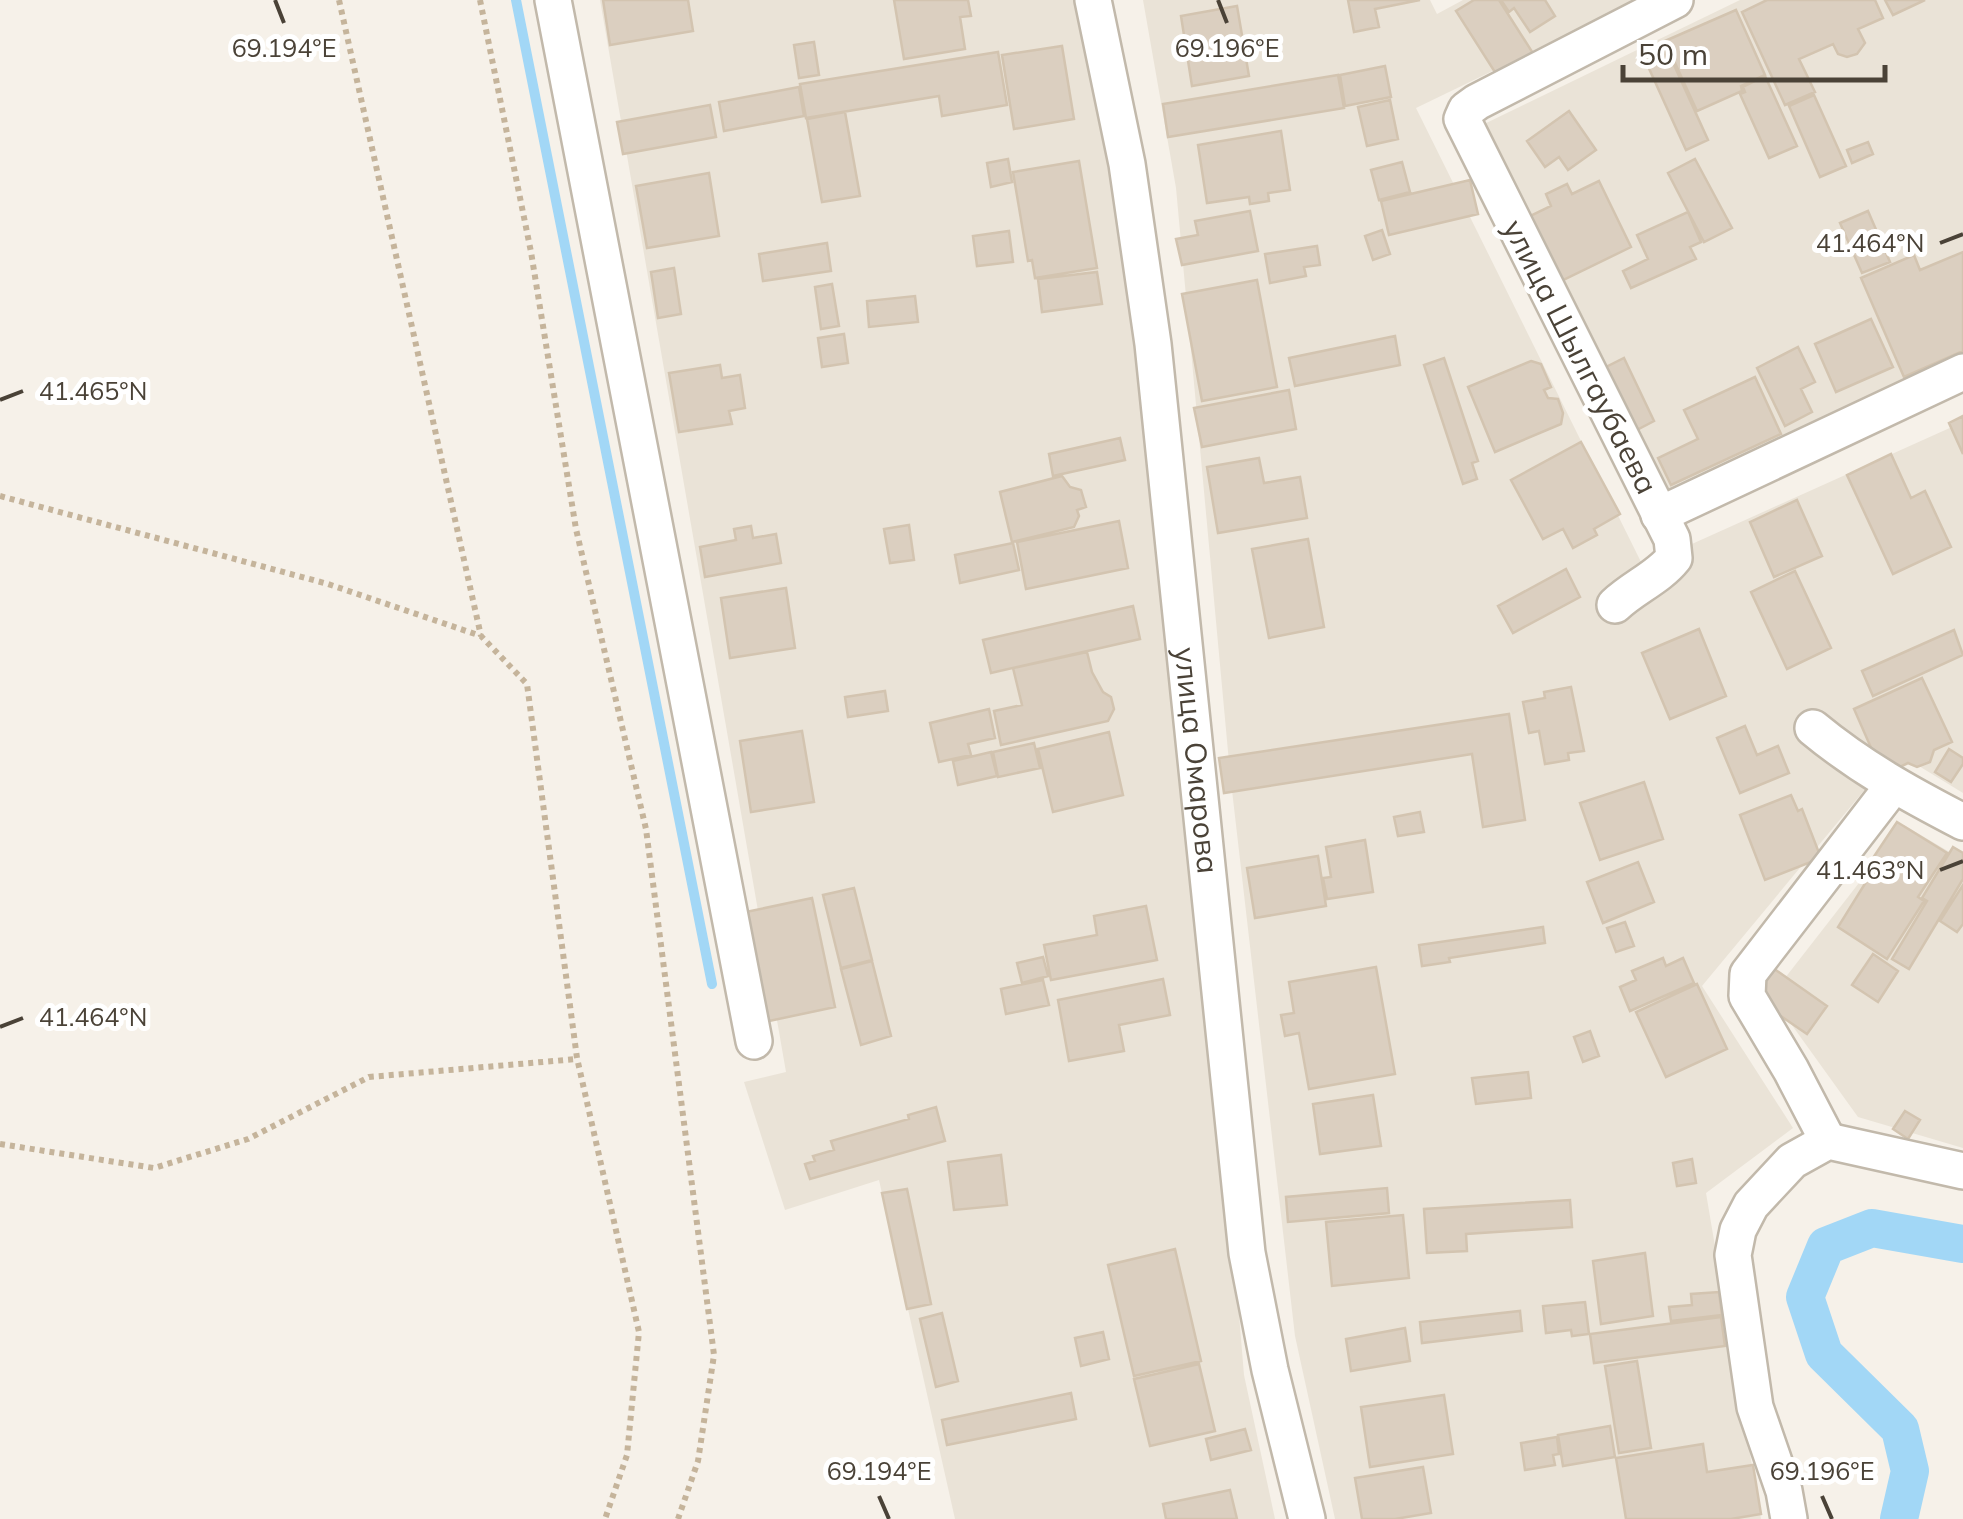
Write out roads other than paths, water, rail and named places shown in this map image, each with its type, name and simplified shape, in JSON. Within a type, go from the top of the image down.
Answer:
[{"type":"street","points":[[554,0],[754,1041]]},
{"type":"street","name":"улица Омарова","points":[[1092,0],[1126,164],[1153,344],[1247,1253],[1270,1370],[1307,1519]]},
{"type":"street","name":"улица Шылгаубаева","points":[[1675,0],[1477,102],[1462,119],[1660,515],[1963,372]]},
{"type":"street","points":[[1615,605],[1630,590],[1664,571],[1674,558],[1672,539],[1660,515]]},
{"type":"street","points":[[1813,728],[1892,786],[1963,822]]},
{"type":"street","points":[[1828,1140],[1747,996],[1748,974],[1892,786]]},
{"type":"street","points":[[1789,1519],[1784,1491],[1755,1407],[1733,1255],[1738,1230],[1751,1205],[1792,1161],[1828,1140],[1963,1171]]},
{"type":"waterway","points":[[516,0],[712,984]]},
{"type":"waterway","points":[[1899,1519],[1910,1471],[1900,1429],[1824,1354],[1805,1297],[1826,1246],[1872,1228],[1963,1244]]}]
